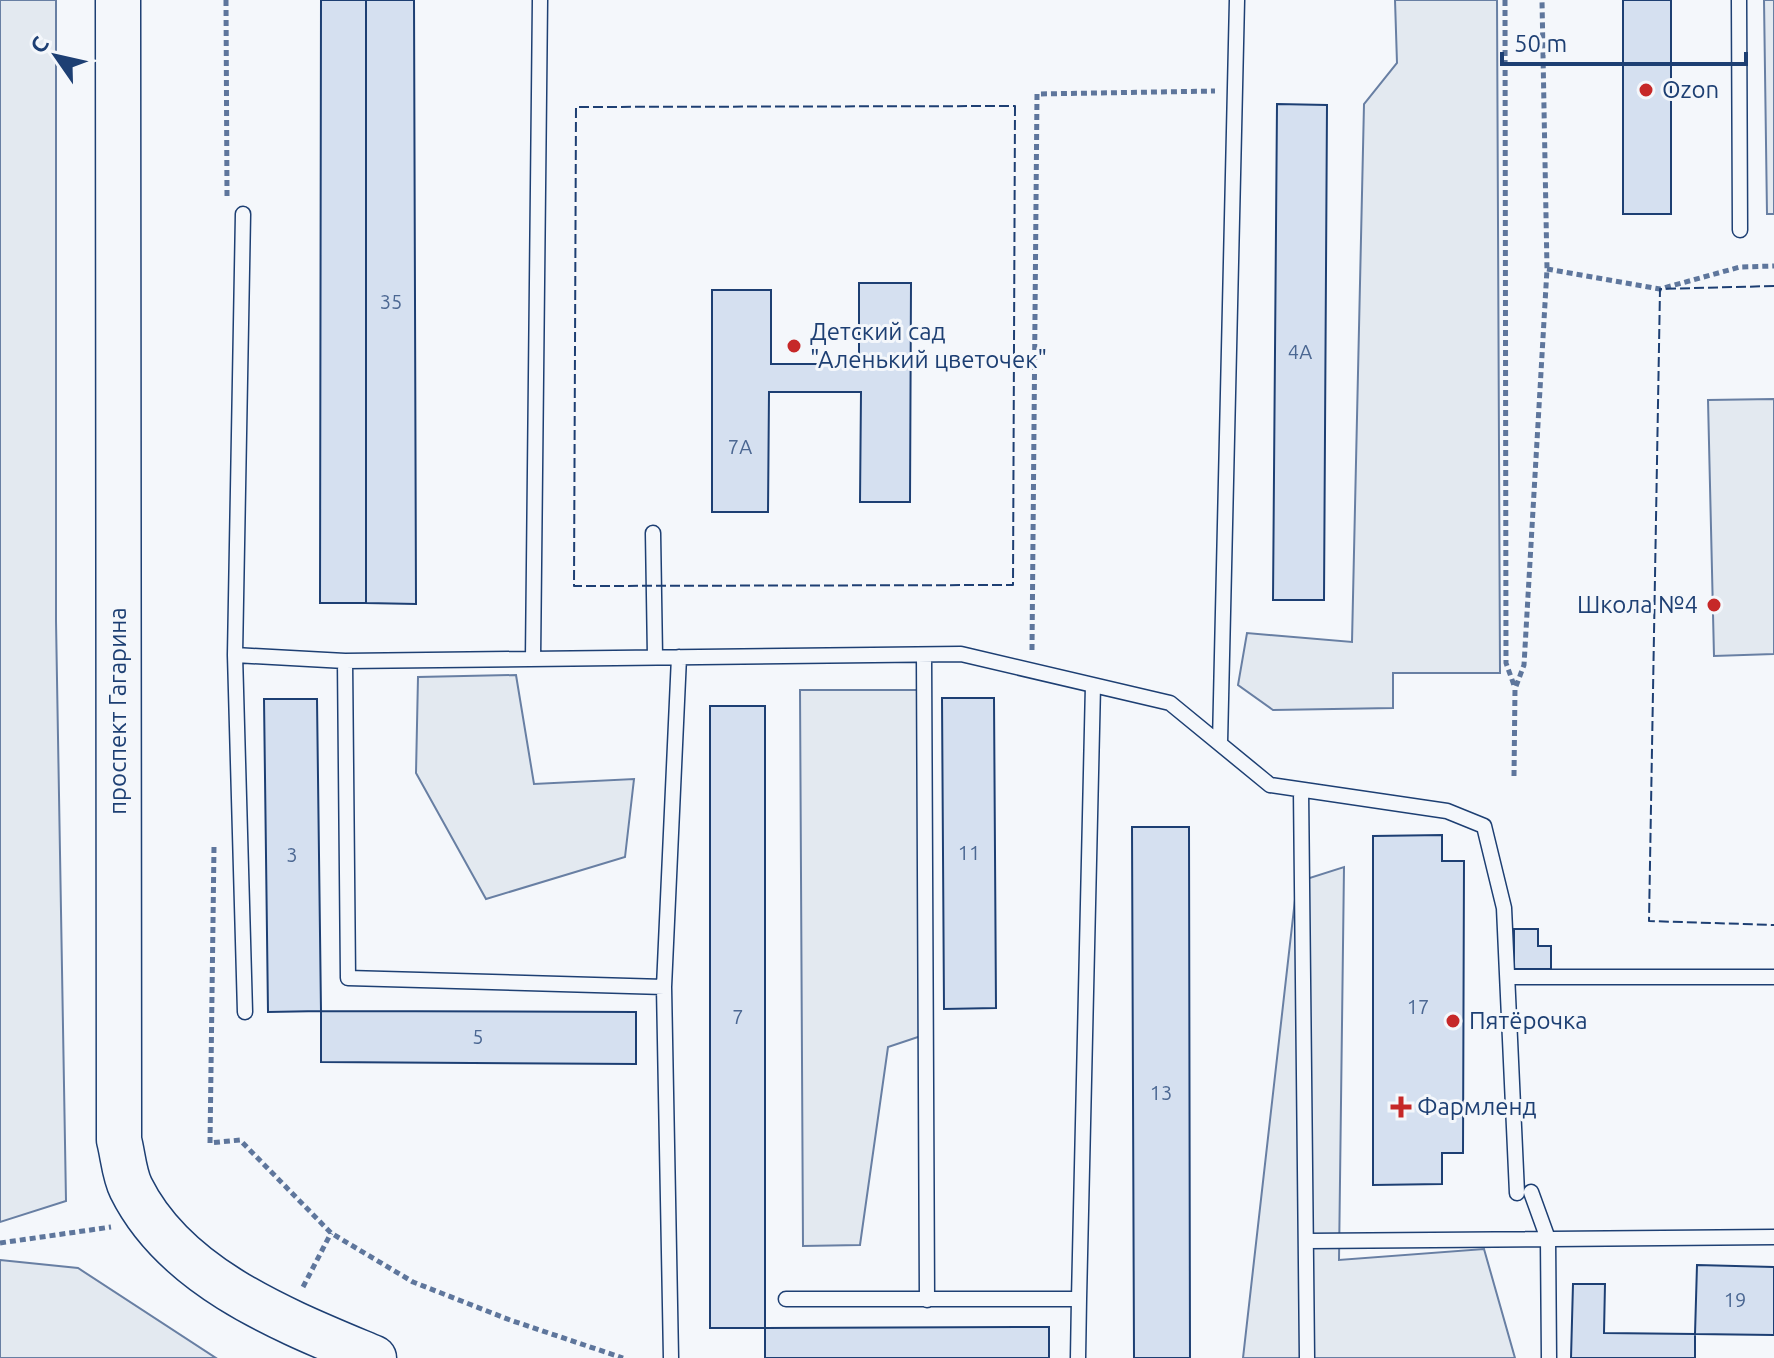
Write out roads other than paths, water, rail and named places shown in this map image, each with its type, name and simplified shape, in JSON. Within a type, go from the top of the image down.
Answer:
[{"type":"main road","name":"проспект Гагарина","points":[[118,0],[119,1140],[130,1185],[152,1222],[180,1253],[228,1287],[310,1331],[374,1358]]},
{"type":"lane","points":[[533,659],[540,0]]},
{"type":"lane","points":[[1220,743],[1237,0]]},
{"type":"lane","points":[[1739,0],[1740,230]]},
{"type":"lane","points":[[243,214],[235,655],[245,1012]]},
{"type":"lane","points":[[653,533],[655,657]]},
{"type":"lane","points":[[235,655],[345,661],[961,654],[1170,703],[1270,785],[1447,811],[1484,826],[1504,908],[1524,1192],[1548,1239],[1549,1358]]},
{"type":"lane","points":[[924,655],[927,1300]]},
{"type":"lane","points":[[671,1358],[664,987],[679,657]]},
{"type":"lane","points":[[345,661],[348,978],[664,987]]},
{"type":"lane","points":[[1078,1358],[1093,685]]},
{"type":"lane","points":[[1301,790],[1307,1358]]},
{"type":"lane","points":[[1508,977],[1774,977]]},
{"type":"lane","points":[[1308,1241],[1774,1237]]},
{"type":"lane","points":[[786,1299],[1079,1299]]},
{"type":"place","name":"Ozon","points":[[1646,90]]},
{"type":"place","name":"Детский сад \"Аленький цветочек\"","points":[[794,346]]},
{"type":"place","name":"Школа №4","points":[[1714,605]]},
{"type":"place","name":"Пятёрочка","points":[[1453,1021]]},
{"type":"place","name":"Фармленд","points":[[1401,1107]]}]
